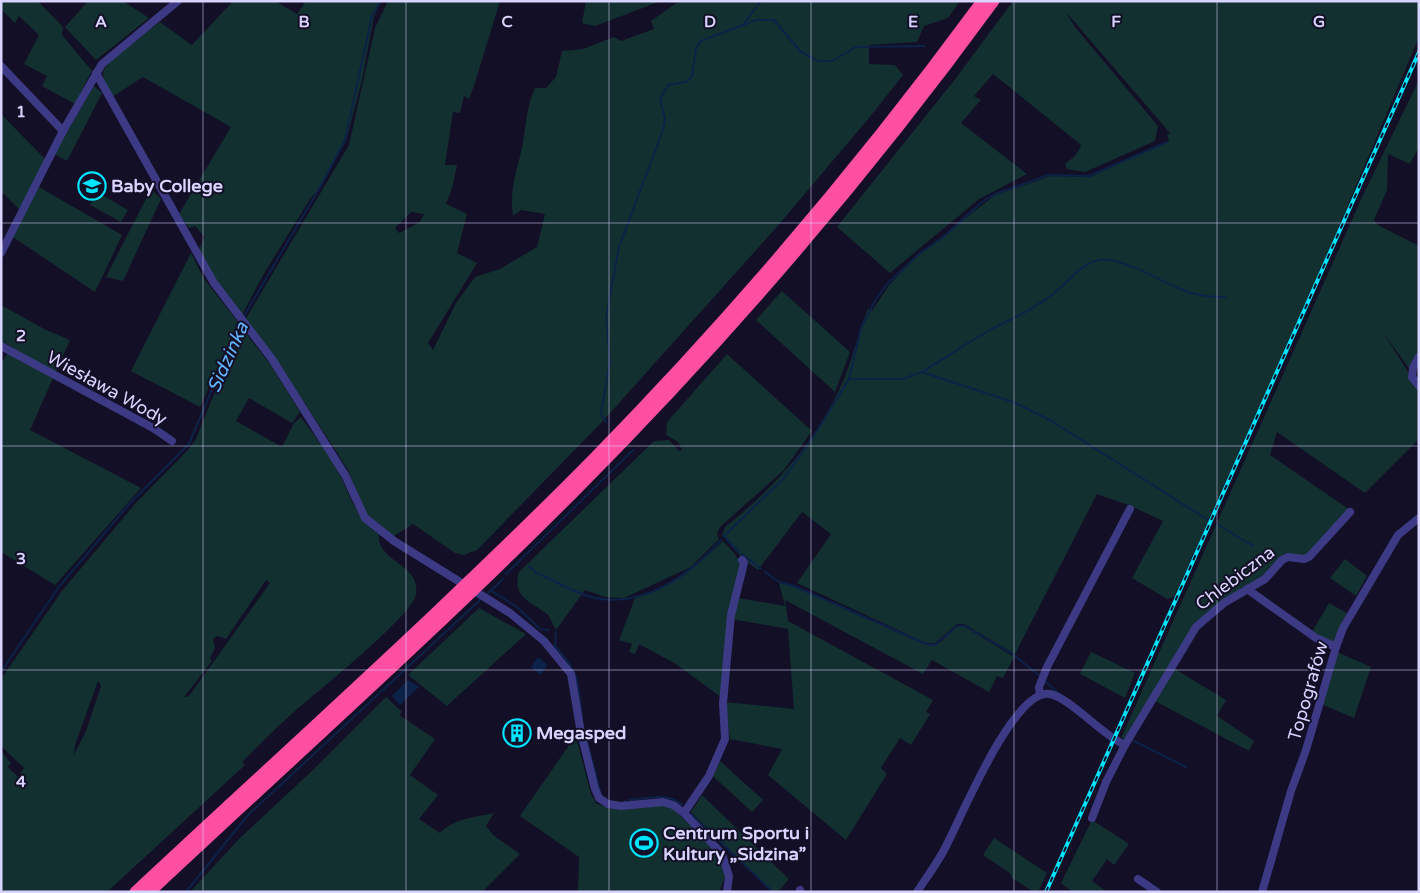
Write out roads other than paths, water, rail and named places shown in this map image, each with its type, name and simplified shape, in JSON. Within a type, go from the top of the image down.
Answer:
[{"type":"highway","points":[[135,892],[504,547],[635,415],[722,321],[807,224],[909,98],[982,1]]},
{"type":"highway","points":[[150,892],[491,573],[652,412],[735,321],[830,211],[908,116],[994,1]]},
{"type":"street","points":[[1,253],[63,130],[106,58],[178,1]]},
{"type":"street","points":[[1,66],[63,130]]},
{"type":"street","points":[[96,73],[204,266],[241,321],[272,359],[336,460],[365,518],[384,534],[516,617],[544,641],[568,668],[574,682],[581,733],[599,798],[608,804],[621,806],[663,802],[673,805],[684,813],[722,854],[729,876],[727,892]]},
{"type":"street","name":"Wiesława Wody","points":[[1,346],[153,428],[172,441]]},
{"type":"street","points":[[1419,356],[1413,368],[1412,377],[1419,386]]},
{"type":"street","points":[[1040,695],[1039,687],[1047,667],[1130,509]]},
{"type":"street","name":"Chlebiczna","points":[[1092,818],[1106,782],[1125,745],[1196,627],[1224,603],[1265,579],[1282,560],[1288,557],[1304,560],[1309,557],[1350,512]]},
{"type":"street","name":"Topografów","points":[[1262,892],[1336,647],[1358,600],[1396,539],[1419,518]]},
{"type":"street","points":[[684,813],[709,776],[725,739],[723,703],[731,615],[744,563],[742,560]]},
{"type":"street","points":[[1247,589],[1316,638],[1336,647]]},
{"type":"street","points":[[917,892],[944,850],[973,791],[1013,718],[1040,695],[1058,697],[1114,740],[1125,745]]},
{"type":"street","points":[[1138,879],[1157,892]]},
{"type":"water","points":[[538,657],[548,665],[540,675],[531,667]]},
{"type":"water","points":[[408,680],[419,687],[400,705],[392,696]]},
{"type":"waterway","name":"Sidzinka","points":[[244,316],[320,187],[345,140],[372,16],[381,1]]},
{"type":"waterway","points":[[744,23],[761,1]]},
{"type":"waterway","points":[[606,422],[601,413],[610,361],[606,318],[619,247],[663,130],[665,119],[660,99],[668,85],[686,82],[692,77],[696,48],[701,41],[756,20],[774,20],[801,52],[818,61],[832,61],[856,47],[925,46]]},
{"type":"waterway","points":[[739,552],[724,536],[785,477],[817,431],[849,379],[861,328],[876,299],[888,283],[919,254],[943,237],[982,202],[995,194],[1049,175],[1089,176],[1167,142]]},
{"type":"waterway","points":[[849,379],[903,379],[922,372],[981,335],[1039,304],[1086,265],[1101,260],[1110,260],[1139,269],[1193,293],[1225,297]]},
{"type":"waterway","name":"Sidzinka","points":[[1,672],[58,588],[131,502],[189,444],[240,323]]},
{"type":"waterway","points":[[922,372],[1013,402],[1050,420],[1208,520]]},
{"type":"waterway","points":[[506,574],[633,450]]},
{"type":"waterway","points":[[1217,524],[1253,546]]},
{"type":"waterway","points":[[529,566],[535,572],[587,596],[613,600],[631,598],[665,586],[695,565],[721,540]]},
{"type":"waterway","points":[[742,554],[761,569]]},
{"type":"waterway","points":[[765,572],[779,582],[794,586],[926,644],[935,645],[957,626],[965,626],[1011,653],[1040,676]]},
{"type":"waterway","points":[[485,596],[503,579]]},
{"type":"waterway","points":[[490,590],[517,607],[540,629],[549,630]]},
{"type":"waterway","points":[[186,892],[247,816],[481,599]]},
{"type":"waterway","points":[[556,632],[555,646],[569,664],[576,679],[580,695],[582,718]]},
{"type":"waterway","points":[[1044,680],[1059,694]]},
{"type":"waterway","points":[[585,734],[600,791]]},
{"type":"waterway","points":[[1134,741],[1186,767]]},
{"type":"waterway","points":[[630,800],[664,797],[670,798],[682,805]]},
{"type":"waterway","points":[[691,814],[773,892]]},
{"type":"railway","points":[[1046,892],[1419,52]]},
{"type":"place","name":"Baby College","points":[[92,186]]},
{"type":"place","name":"Megasped","points":[[517,733]]},
{"type":"place","name":"Centrum Sportu i Kultury „Sidzina”","points":[[644,843]]}]
